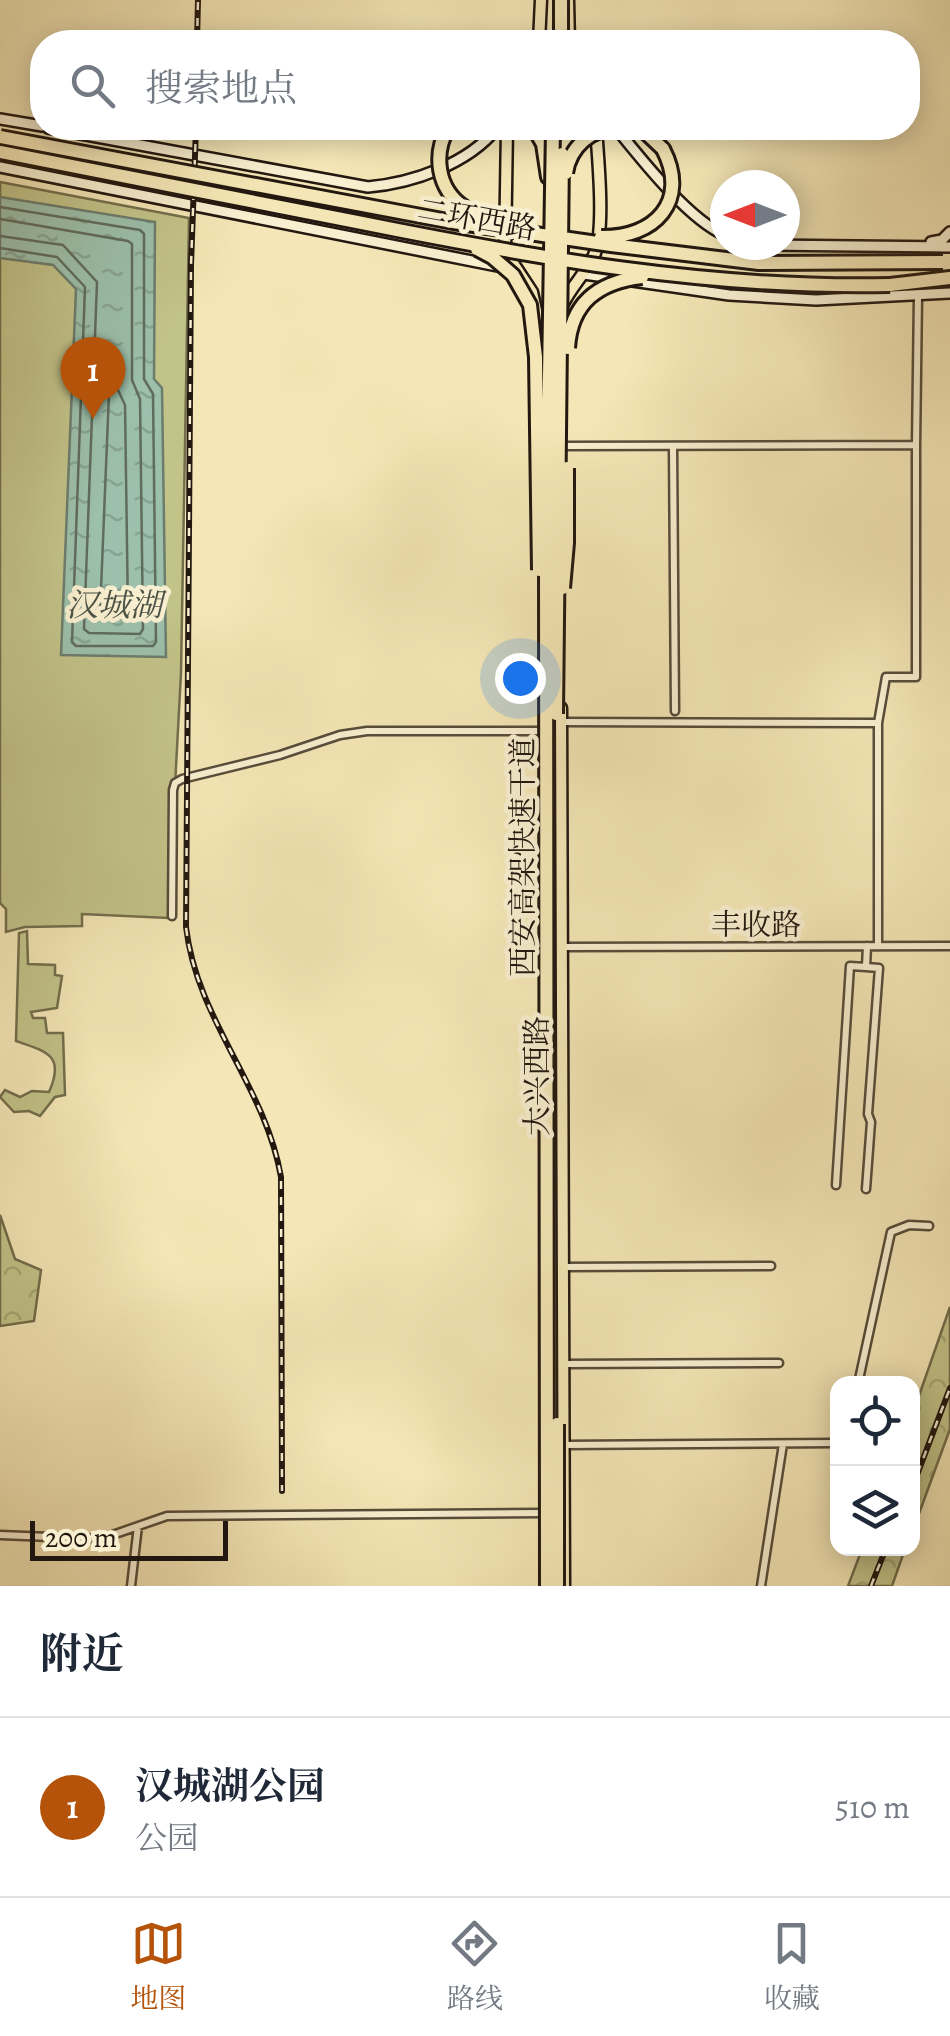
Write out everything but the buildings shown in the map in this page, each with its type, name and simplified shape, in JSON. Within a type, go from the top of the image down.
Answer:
[{"type":"highway","points":[[553,0],[553,30]]},
{"type":"highway","points":[[562,30],[564,0]]},
{"type":"highway","name":"二环西路","points":[[0,137],[550,237],[759,263],[947,261]]},
{"type":"highway","points":[[442,140],[439,167],[442,180],[454,197],[474,212],[550,237],[620,237],[638,232],[662,215],[671,198],[674,178],[663,148],[654,140]]},
{"type":"highway","points":[[541,140],[558,200]]},
{"type":"highway","name":"西安高架快速干道","points":[[554,140],[558,200]]},
{"type":"highway","name":"西安高架快速干道","points":[[545,1586],[551,655],[561,140]]},
{"type":"highway","points":[[558,200],[568,162],[586,140]]},
{"type":"highway","name":"二环西路","points":[[0,152],[619,270],[804,287],[890,285],[950,278]]},
{"type":"highway","points":[[442,239],[492,257],[514,275],[530,304],[536,357],[537,546],[551,655]]},
{"type":"highway","points":[[551,655],[567,543],[568,342],[572,324],[584,304],[613,281],[656,276],[712,281]]},
{"type":"highway","name":"西安高架快速干道","points":[[551,655],[557,1586]]},
{"type":"main road","points":[[539,30],[541,0]]},
{"type":"main road","points":[[564,0],[568,30]]},
{"type":"main road","points":[[0,119],[30,124]]},
{"type":"main road","points":[[115,140],[368,188],[396,184],[457,159],[484,140]]},
{"type":"main road","name":"大兴西路","points":[[507,140],[505,251],[527,279],[540,328],[545,1586]]},
{"type":"main road","name":"大兴西路","points":[[564,1586],[562,306],[596,250],[596,140]]},
{"type":"main road","points":[[628,140],[710,226]]},
{"type":"main road","points":[[0,168],[490,262],[527,279],[561,284],[584,274],[740,295],[816,300],[950,293]]},
{"type":"main road","points":[[918,246],[942,240],[950,232]]},
{"type":"main road","points":[[800,245],[950,247]]},
{"type":"street","points":[[878,946],[878,723],[886,677],[916,677],[918,296]]},
{"type":"street","points":[[562,446],[916,445]]},
{"type":"street","points":[[673,446],[674,711]]},
{"type":"street","points":[[561,722],[878,723]]},
{"type":"street","points":[[172,916],[175,782],[354,733],[543,731]]},
{"type":"street","points":[[866,967],[867,946]]},
{"type":"street","name":"丰收路","points":[[562,947],[950,946]]},
{"type":"street","points":[[836,1185],[850,966],[879,968],[866,1190]]},
{"type":"street","points":[[860,1376],[891,1232],[929,1226]]},
{"type":"street","points":[[563,1267],[771,1266]]},
{"type":"street","points":[[563,1364],[779,1363]]},
{"type":"street","points":[[564,1445],[830,1443]]},
{"type":"street","points":[[760,1586],[783,1444]]},
{"type":"street","points":[[0,1535],[101,1539],[167,1516],[543,1514]]},
{"type":"street","points":[[130,1586],[138,1526]]},
{"type":"green space","points":[[0,182],[189,218],[181,673],[168,918],[82,914],[82,926],[25,927],[6,932],[6,909],[0,903]]},
{"type":"green space","points":[[27,931],[28,964],[55,965],[55,975],[62,976],[57,1008],[31,1012],[33,1018],[45,1018],[47,1033],[63,1033],[65,1095],[55,1097],[40,1116],[29,1111],[14,1112],[0,1097],[5,1090],[20,1097],[32,1091],[49,1092],[55,1070],[45,1052],[16,1041],[19,933]]},
{"type":"green space","points":[[0,1215],[15,1259],[41,1270],[34,1321],[0,1326]]},
{"type":"green space","points":[[950,1307],[950,1429],[920,1511],[920,1466],[920,1393]]},
{"type":"green space","points":[[859,1556],[903,1556],[892,1586],[848,1586]]},
{"type":"water","name":"汉城湖","points":[[0,197],[155,222],[154,379],[162,388],[166,657],[61,655],[76,289],[53,265],[0,258]]},
{"type":"railway","points":[[197,30],[198,0]]},
{"type":"railway","points":[[196,140],[191,265],[186,927],[203,993],[261,1112],[281,1177],[282,1491]]},
{"type":"railway","points":[[920,1467],[950,1388]]},
{"type":"railway","points":[[871,1586],[883,1556]]},
{"type":"place","name":"汉城湖公园","points":[[93,419]]}]
